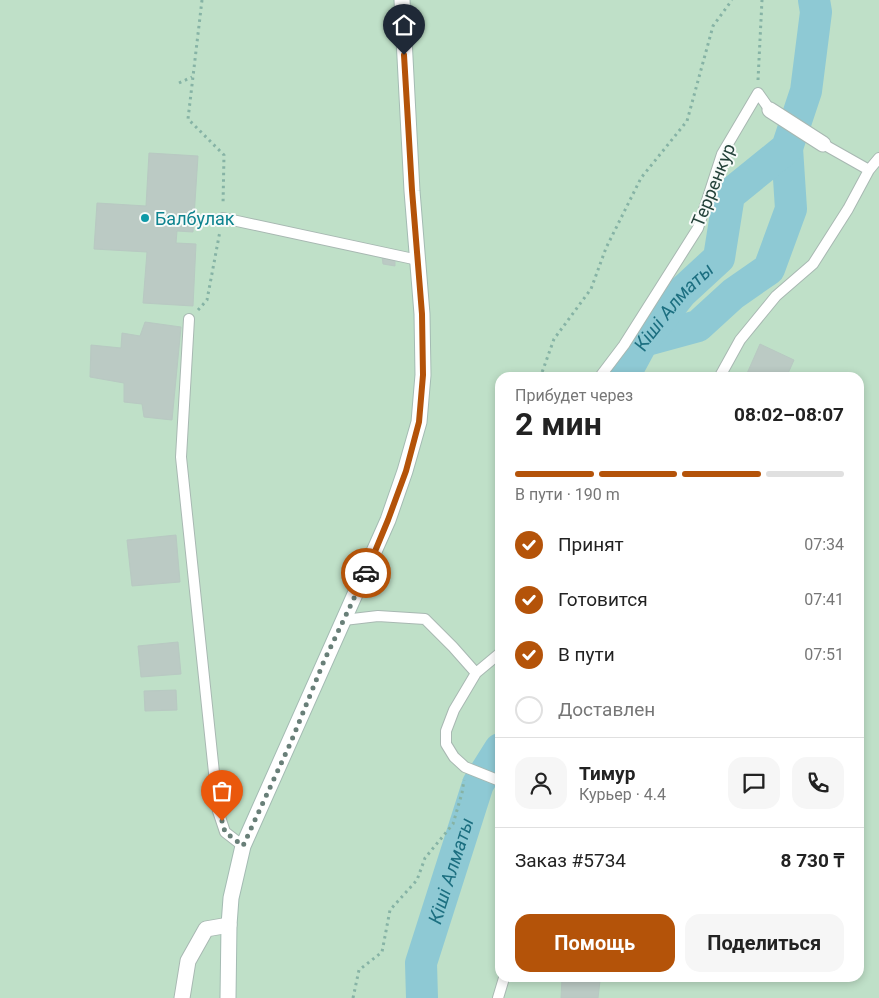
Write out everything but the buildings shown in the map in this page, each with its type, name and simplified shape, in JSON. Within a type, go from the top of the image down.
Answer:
[{"type":"main road","points":[[228,998],[228,925],[231,898],[243,846],[291,742],[324,661],[388,520],[406,471],[419,422],[423,375],[422,314],[412,190],[402,0]]},
{"type":"main road","points":[[770,110],[823,144]]},
{"type":"main road","points":[[182,998],[188,961],[206,929],[228,925]]},
{"type":"lane","points":[[758,93],[770,110]]},
{"type":"lane","name":"Терренкур","points":[[603,372],[624,344],[698,228],[722,154],[758,93]]},
{"type":"lane","points":[[823,144],[869,170]]},
{"type":"lane","points":[[722,372],[740,340],[776,296],[813,264],[848,209],[869,170],[879,158]]},
{"type":"lane","points":[[223,218],[418,260]]},
{"type":"lane","points":[[189,319],[181,457],[218,811],[225,832],[243,846]]},
{"type":"lane","points":[[344,620],[378,616],[425,619],[476,673]]},
{"type":"lane","points":[[495,657],[476,673],[454,710],[446,731],[446,744],[454,757],[465,767],[495,780]]},
{"type":"lane","points":[[498,998],[503,982]]},
{"type":"path","points":[[189,319],[207,300],[223,218],[224,155],[188,119],[202,0]]},
{"type":"path","points":[[542,372],[554,339],[591,289],[606,248],[641,178],[687,121],[713,26],[732,0]]},
{"type":"path","points":[[758,93],[762,0]]},
{"type":"path","points":[[179,83],[193,77]]},
{"type":"path","points":[[353,998],[359,970],[382,952],[390,910],[417,880],[425,858],[453,824],[462,794],[465,767]]},
{"type":"green space","points":[[0,0],[879,0],[879,998],[0,998]]},
{"type":"waterway","name":"Кіші Алматы","points":[[626,372],[643,341],[681,293],[719,258],[729,195],[787,148],[806,91],[816,12],[814,0]]},
{"type":"waterway","points":[[643,341],[698,326],[733,294],[769,269],[791,209],[787,148]]},
{"type":"waterway","name":"Кіші Алматы","points":[[422,998],[421,963],[478,784],[495,757]]},
{"type":"way so far","points":[[222,821],[225,832],[243,846],[291,742],[324,661],[366,573]]},
{"type":"place","name":"Балбулак","points":[[145,218]]},
{"type":"route","points":[[366,573],[406,471],[419,422],[423,375],[422,314],[404,55]]}]
